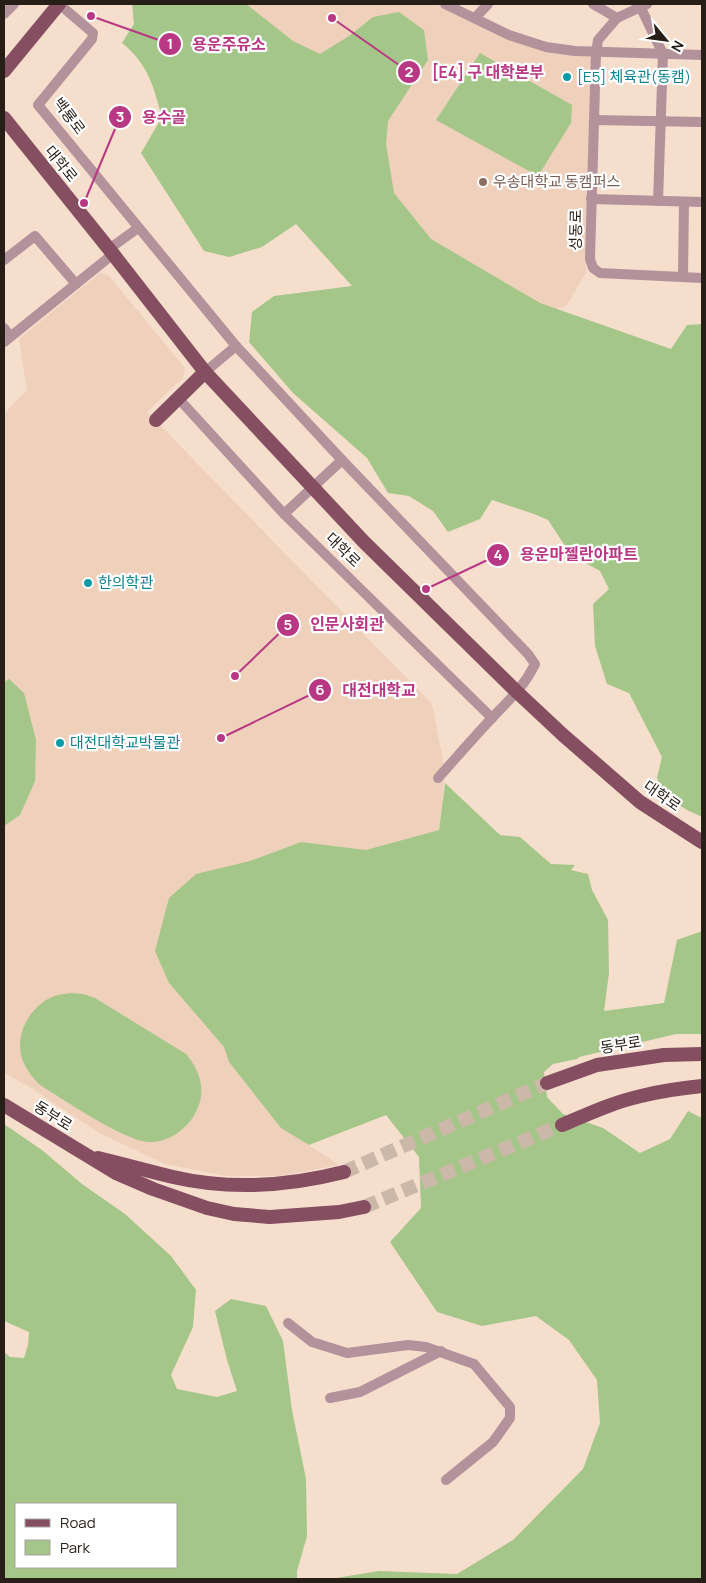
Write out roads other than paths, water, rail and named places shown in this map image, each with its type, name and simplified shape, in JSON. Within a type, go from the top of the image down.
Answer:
[{"type":"main road","name":"백룡로","points":[[4,71],[59,4]]},
{"type":"main road","name":"대학로","points":[[4,118],[205,372],[364,542],[517,692],[640,802],[702,842]]},
{"type":"main road","points":[[156,420],[205,372]]},
{"type":"main road","name":"동부로","points":[[547,1083],[597,1065],[664,1055],[702,1054]]},
{"type":"main road","points":[[562,1125],[640,1096],[677,1088],[702,1086]]},
{"type":"main road","name":"동부로","points":[[4,1105],[85,1156],[116,1173],[153,1189],[207,1208],[234,1214],[270,1217],[339,1212],[364,1207]]},
{"type":"main road","points":[[85,1156],[134,1166],[173,1177],[223,1184],[280,1184],[321,1178],[344,1172]]},
{"type":"street","points":[[4,14],[13,4]]},
{"type":"street","name":"백룡로","points":[[59,4],[92,33],[92,38],[38,105],[138,228]]},
{"type":"street","points":[[445,4],[509,35],[546,47],[575,51],[702,55]]},
{"type":"street","points":[[475,18],[488,4]]},
{"type":"street","points":[[593,4],[617,18]]},
{"type":"street","points":[[596,52],[598,40],[617,18],[642,5],[662,54],[658,201]]},
{"type":"street","name":"성동로","points":[[596,52],[590,259],[593,268],[600,273],[702,278]]},
{"type":"street","points":[[594,120],[702,122]]},
{"type":"street","points":[[592,200],[702,202]]},
{"type":"street","points":[[683,277],[684,202]]},
{"type":"street","points":[[6,335],[76,284],[138,228],[236,346],[342,460],[528,654],[535,664],[528,678],[517,692],[438,778]]},
{"type":"street","points":[[4,260],[35,236],[76,284]]},
{"type":"street","points":[[205,372],[236,346]]},
{"type":"street","name":"대학로","points":[[178,398],[284,514],[492,718]]},
{"type":"street","points":[[284,514],[342,460]]},
{"type":"street","points":[[288,1323],[312,1342],[347,1353],[408,1345],[441,1351],[474,1364],[510,1407],[510,1418],[493,1442],[446,1480]]},
{"type":"street","points":[[330,1398],[360,1392],[441,1351]]},
{"type":"tunnel","points":[[344,1172],[547,1083]]},
{"type":"tunnel","points":[[364,1207],[562,1125]]},
{"type":"place","name":"용운주유소","points":[[91,16]]},
{"type":"place","name":"[E4] 구 대학본부","points":[[332,18]]},
{"type":"place","name":"[E5] 체육관(동캠)","points":[[567,77]]},
{"type":"place","name":"우송대학교 동캠퍼스","points":[[483,182]]},
{"type":"place","name":"용수골","points":[[84,203]]},
{"type":"place","name":"한의학관","points":[[88,583]]},
{"type":"place","name":"용운마젤란아파트","points":[[426,589]]},
{"type":"place","name":"인문사회관","points":[[235,676]]},
{"type":"place","name":"대전대학교","points":[[221,738]]},
{"type":"place","name":"대전대학교박물관","points":[[60,743]]}]
